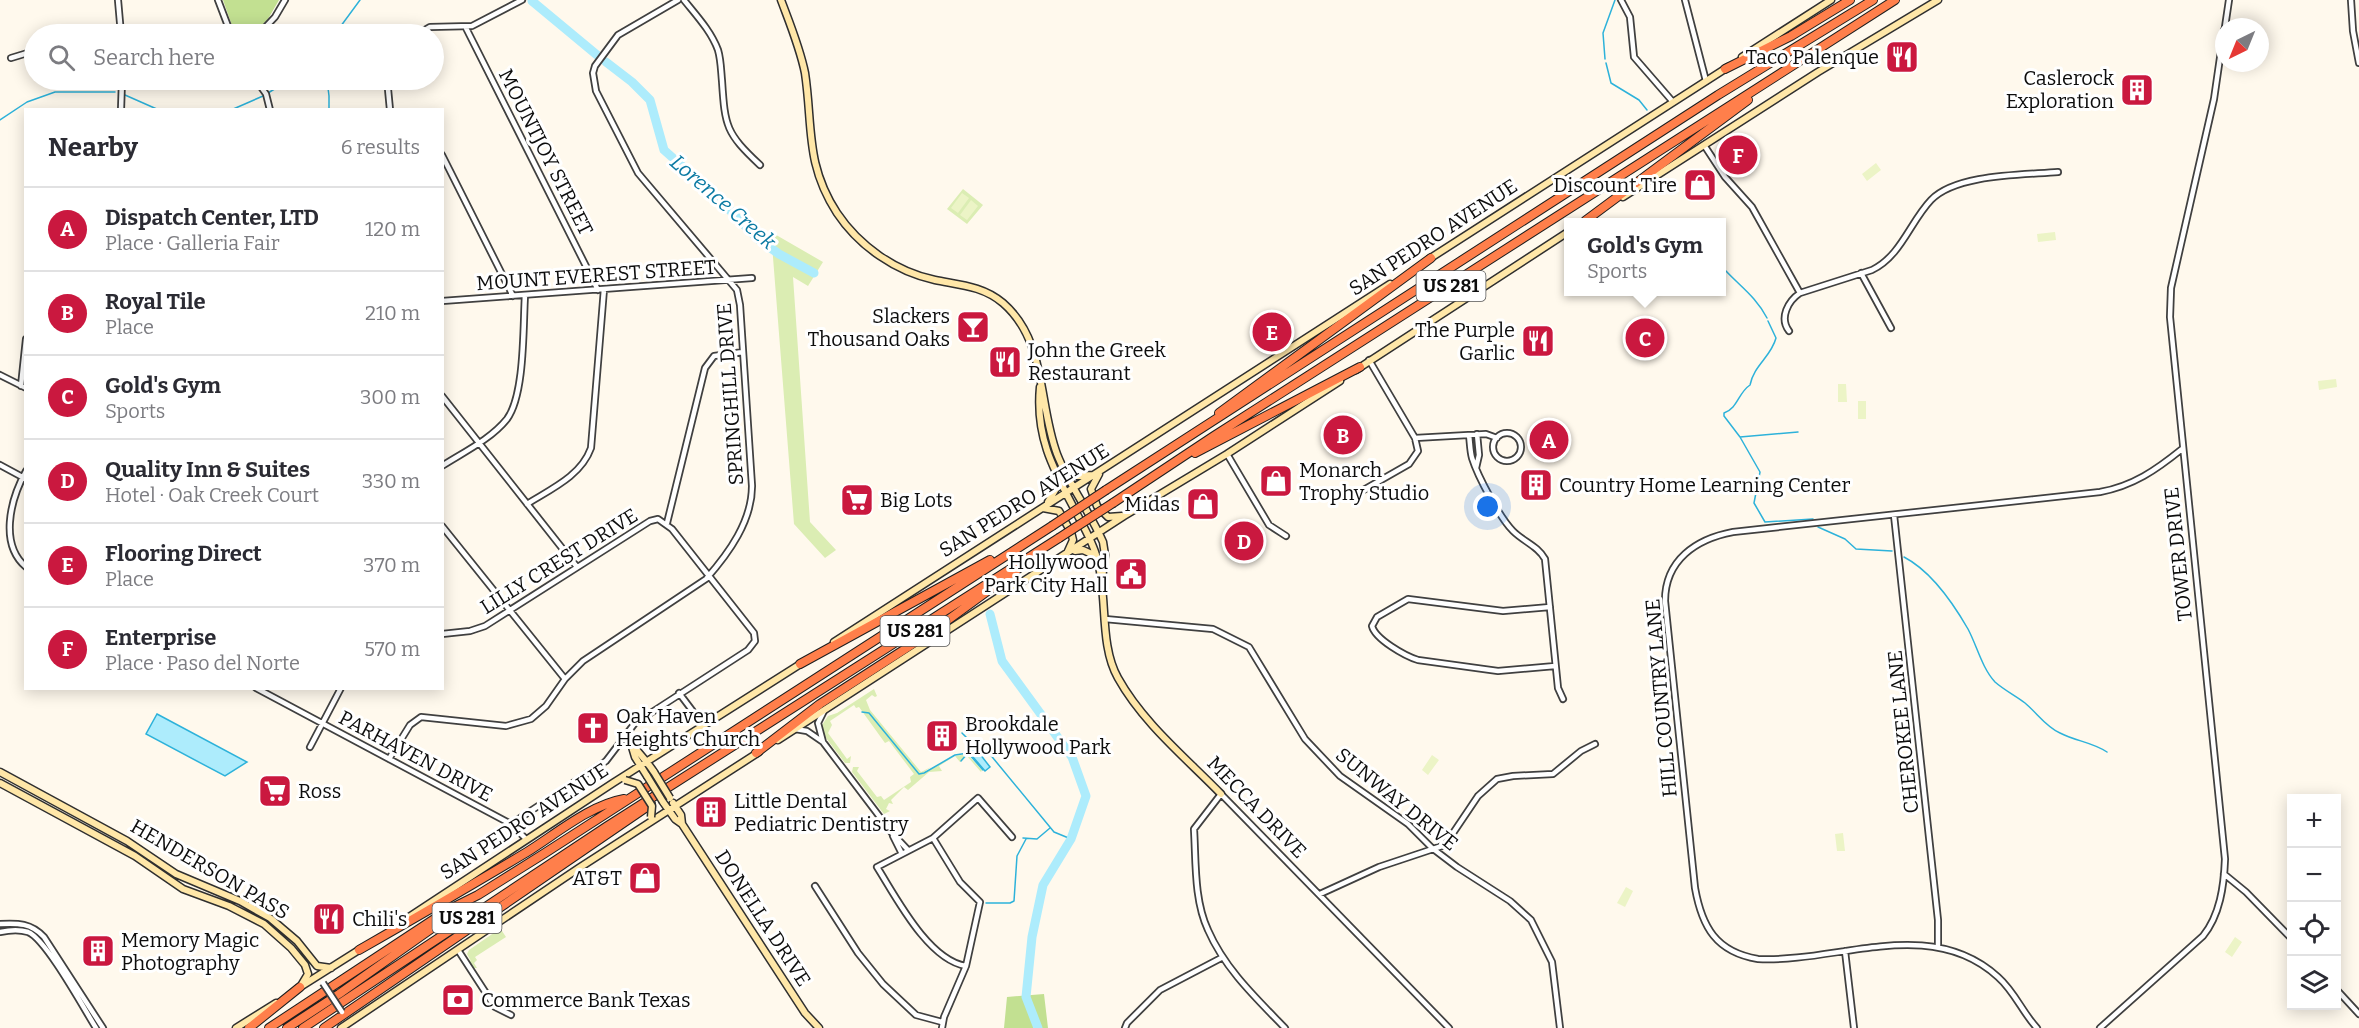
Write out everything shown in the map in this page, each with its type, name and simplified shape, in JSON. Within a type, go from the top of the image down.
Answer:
[{"type":"highway","points":[[1725,69],[1791,36],[1850,0]]},
{"type":"highway","name":"US 281","points":[[269,1028],[448,910],[478,895],[1701,106],[1873,0]]},
{"type":"highway","name":"US 281","points":[[303,1028],[606,826],[693,773],[1895,0]]},
{"type":"highway","points":[[1589,218],[1824,44]]},
{"type":"highway","points":[[1192,435],[1237,399],[1431,258]]},
{"type":"highway","points":[[1172,464],[1360,367]]},
{"type":"highway","points":[[800,664],[1052,526]]},
{"type":"highway","points":[[756,753],[820,704],[930,633],[1016,572],[1047,546]]},
{"type":"highway","points":[[324,1028],[635,816],[693,773]]},
{"type":"highway","points":[[359,950],[477,882],[567,825],[613,801],[628,798]]},
{"type":"highway","points":[[287,1028],[452,916],[478,895]]},
{"type":"highway","points":[[249,1028],[300,987]]},
{"type":"main road","points":[[781,0],[802,60],[814,161],[821,184],[837,214],[867,247],[895,265],[926,278],[975,287],[1002,303],[1024,327],[1037,361],[1052,436],[1063,468],[1099,533]]},
{"type":"main road","points":[[1590,218],[1818,72],[1938,0]]},
{"type":"main road","name":"SAN PEDRO AVENUE","points":[[236,1028],[359,950],[526,839],[1725,69],[1826,1]]},
{"type":"main road","points":[[342,1028],[668,810],[1129,513],[1227,454],[1564,235]]},
{"type":"main road","name":"MECCA DRIVE","points":[[1041,381],[1039,403],[1047,456],[1090,538],[1097,557],[1102,579],[1109,653],[1116,676],[1146,717],[1221,794]]},
{"type":"main road","points":[[1063,468],[1075,476],[1099,472]]},
{"type":"main road","points":[[1099,472],[1091,489],[1097,506],[1108,517],[1129,513]]},
{"type":"main road","points":[[1041,508],[1054,494],[1057,487],[1056,473]]},
{"type":"main road","points":[[1041,508],[1054,508],[1059,511],[1071,532],[1072,544],[1064,556]]},
{"type":"main road","name":"MECCA DRIVE","points":[[1099,533],[1104,555],[1102,579]]},
{"type":"main road","points":[[1071,551],[1083,550],[1097,557]]},
{"type":"main road","name":"DONELLA DRIVE","points":[[625,736],[647,762],[650,774],[668,810],[682,824],[805,1013],[819,1028]]},
{"type":"main road","name":"DONELLA DRIVE","points":[[632,746],[640,766],[650,774],[670,798],[681,815],[682,824]]},
{"type":"main road","name":"HENDERSON PASS","points":[[0,772],[127,841],[187,880],[250,906],[285,930],[317,966],[331,968]]},
{"type":"main road","points":[[613,783],[625,780],[638,783],[652,806],[651,817],[640,829]]},
{"type":"main road","name":"HENDERSON PASS","points":[[0,783],[135,856],[183,889],[246,914],[278,935],[306,965],[308,974],[300,987]]},
{"type":"main road","points":[[73,824],[77,815]]},
{"type":"main road","points":[[246,914],[250,906]]},
{"type":"street","points":[[118,0],[120,24]]},
{"type":"street","points":[[218,0],[227,24]]},
{"type":"street","points":[[269,24],[285,0]]},
{"type":"street","points":[[444,27],[466,28],[522,0]]},
{"type":"street","name":"SPRINGHILL DRIVE","points":[[389,759],[410,725],[416,720],[426,717],[494,726],[519,724],[542,711],[565,679],[595,652],[702,583],[721,562],[744,524],[752,495],[739,298],[730,280],[717,268],[638,173],[593,80],[595,66],[618,35],[678,0]]},
{"type":"street","points":[[684,0],[708,31],[718,51],[724,116],[730,132],[739,145],[760,165]]},
{"type":"street","points":[[1621,0],[1630,17],[1634,57],[1673,102]]},
{"type":"street","points":[[1685,0],[1706,81]]},
{"type":"street","name":"TOWER DRIVE","points":[[2226,18],[2229,0]]},
{"type":"street","points":[[2351,0],[2353,31],[2359,63]]},
{"type":"street","name":"MOUNTJOY STREET","points":[[466,28],[601,289]]},
{"type":"street","points":[[11,58],[24,54]]},
{"type":"street","name":"TOWER DRIVE","points":[[2100,1028],[2210,928],[2218,910],[2224,874],[2225,859],[2170,317],[2171,288],[2214,99],[2218,72]]},
{"type":"street","points":[[121,108],[122,90]]},
{"type":"street","points":[[263,90],[270,108]]},
{"type":"street","points":[[388,90],[390,108]]},
{"type":"street","points":[[1704,145],[1725,177],[1748,201],[1800,292]]},
{"type":"street","points":[[444,159],[513,296]]},
{"type":"street","points":[[1789,331],[1785,326],[1785,315],[1790,302],[1800,292],[1872,270],[1886,261],[1930,201],[1947,188],[1968,181],[2058,172]]},
{"type":"street","points":[[1861,273],[1891,328]]},
{"type":"street","name":"MOUNT EVEREST STREET","points":[[444,301],[752,278]]},
{"type":"street","points":[[527,504],[574,474],[583,465],[591,448],[601,289]]},
{"type":"street","points":[[444,465],[506,421],[516,401],[525,295]]},
{"type":"street","name":"LILLY CREST DRIVE","points":[[444,634],[470,631],[485,626],[650,521],[658,519],[667,523],[705,368],[714,356],[743,352]]},
{"type":"street","points":[[1360,492],[1414,460],[1418,451],[1415,438],[1370,360]]},
{"type":"street","points":[[0,375],[23,387],[24,371]]},
{"type":"street","points":[[444,398],[577,567]]},
{"type":"street","points":[[1505,433],[1516,436],[1521,443],[1518,455],[1510,460],[1501,459],[1494,447],[1497,438],[1505,433]]},
{"type":"street","points":[[1415,438],[1477,434],[1497,438]]},
{"type":"street","points":[[1476,468],[1479,455],[1477,434]]},
{"type":"street","points":[[1469,435],[1471,455],[1476,468],[1511,529],[1537,548],[1545,559],[1558,688],[1563,699]]},
{"type":"street","name":"HILL COUNTRY LANE","points":[[2035,1028],[2016,997],[1998,976],[1964,955],[1938,947],[1908,944],[1772,959],[1751,958],[1725,946],[1715,937],[1702,920],[1693,869],[1665,595],[1667,584],[1677,562],[1691,547],[1713,536],[2113,490],[2148,476],[2182,449]]},
{"type":"street","points":[[1227,454],[1269,525],[1286,536]]},
{"type":"street","points":[[0,465],[24,478],[8,510],[3,530]]},
{"type":"street","name":"CHEROKEE LANE","points":[[1894,515],[1938,920],[1938,947]]},
{"type":"street","points":[[512,824],[595,770],[610,756],[635,723],[748,650],[755,641],[754,633],[667,523]]},
{"type":"street","points":[[444,529],[565,679]]},
{"type":"street","points":[[6,550],[24,566]]},
{"type":"street","points":[[1550,607],[1503,611],[1408,599],[1377,617],[1372,626],[1377,636],[1407,656],[1418,660],[1498,671],[1556,666]]},
{"type":"street","name":"SUNWAY DRIVE","points":[[1106,619],[1213,629],[1250,647],[1305,739],[1340,776],[1408,824],[1432,848],[1510,901],[1531,920],[1552,962],[1560,1028]]},
{"type":"street","name":"PARHAVEN DRIVE","points":[[260,690],[512,824],[526,839]]},
{"type":"street","points":[[310,747],[339,690]]},
{"type":"street","points":[[680,693],[704,726]]},
{"type":"street","points":[[823,742],[818,723],[824,711]]},
{"type":"street","points":[[795,729],[807,731],[823,742],[892,833],[908,850]]},
{"type":"street","points":[[1320,894],[1379,867],[1445,845],[1478,796],[1497,779],[1553,774],[1581,751],[1595,744]]},
{"type":"street","points":[[1221,794],[1194,829],[1198,890],[1207,929],[1223,957],[1245,986],[1285,1028]]},
{"type":"street","name":"MECCA DRIVE","points":[[1221,794],[1449,1028]]},
{"type":"street","points":[[966,966],[951,961],[916,927],[877,867],[933,838],[978,798],[1012,837]]},
{"type":"street","points":[[892,833],[902,854]]},
{"type":"street","points":[[815,886],[858,953],[883,984],[916,1015],[942,1025],[966,966],[980,902],[960,882],[933,838]]},
{"type":"street","points":[[2224,874],[2246,892],[2287,934]]},
{"type":"street","points":[[0,924],[23,923],[44,937],[103,1028]]},
{"type":"street","points":[[0,932],[13,930],[27,932],[41,942],[96,1028]]},
{"type":"street","points":[[458,950],[495,1007],[511,1015]]},
{"type":"street","points":[[1845,951],[1854,1028]]},
{"type":"street","points":[[1125,1028],[1160,990],[1223,957]]},
{"type":"street","points":[[319,976],[342,1012]]},
{"type":"street","points":[[2341,993],[2357,1007],[2359,1014]]},
{"type":"green space","points":[[223,0],[279,0],[263,24],[231,24]]},
{"type":"green space","points":[[1876,163],[1881,170],[1867,181],[1862,174]]},
{"type":"green space","points":[[963,189],[983,205],[967,224],[947,209]]},
{"type":"green space","points":[[962,193],[969,198],[958,213],[951,208]]},
{"type":"green space","points":[[971,200],[978,206],[967,220],[960,215]]},
{"type":"green space","points":[[771,232],[823,262],[808,286],[793,277],[810,522],[836,550],[825,558],[794,524]]},
{"type":"green space","points":[[2055,232],[2056,240],[2038,242],[2037,234]]},
{"type":"green space","points":[[2336,379],[2337,387],[2319,390],[2318,381]]},
{"type":"green space","points":[[1838,384],[1846,384],[1847,402],[1838,402]]},
{"type":"green space","points":[[1858,401],[1866,401],[1866,419],[1858,419]]},
{"type":"green space","points":[[874,689],[877,696],[872,695],[866,700],[870,710],[921,772],[931,767],[921,774],[955,756],[939,766],[942,771],[929,772],[908,790],[904,787],[891,800],[893,804],[889,803],[886,809],[890,811],[884,814],[852,772],[853,767],[859,767],[857,771],[877,797],[881,796],[884,800],[911,782],[910,777],[914,774],[889,741],[885,743],[859,707],[856,708],[854,705],[830,721],[832,725],[828,733],[847,759],[851,756],[850,763],[845,763],[823,734],[822,725],[828,716],[837,713]]},
{"type":"green space","points":[[967,754],[982,770],[981,772],[967,756],[960,762],[955,756]]},
{"type":"green space","points":[[1432,755],[1439,760],[1428,775],[1422,770]]},
{"type":"green space","points":[[1843,833],[1845,851],[1837,851],[1835,834]]},
{"type":"green space","points":[[1626,887],[1633,891],[1625,907],[1617,903]]},
{"type":"green space","points":[[498,930],[502,931],[506,937],[475,957],[477,960],[474,963],[477,968],[474,968],[468,959],[471,961],[467,954],[469,950]]},
{"type":"green space","points":[[2235,937],[2242,942],[2232,957],[2225,952]]},
{"type":"green space","points":[[1044,994],[1048,1028],[1004,1028],[1007,997]]},
{"type":"water","points":[[157,714],[247,762],[225,776],[146,734]]},
{"type":"water","points":[[973,745],[990,767],[985,771],[967,750]]},
{"type":"waterway","points":[[342,24],[360,0]]},
{"type":"waterway","points":[[1605,59],[1603,33],[1615,0]]},
{"type":"waterway","name":"Lorence Creek","points":[[532,1],[597,55]]},
{"type":"waterway","name":"Lorence Creek","points":[[606,62],[632,82],[650,100],[664,150],[718,198],[758,239],[779,254],[814,273]]},
{"type":"waterway","points":[[1606,63],[1611,83],[1639,100],[1647,110]]},
{"type":"waterway","points":[[268,93],[273,90]]},
{"type":"waterway","points":[[328,90],[329,108]]},
{"type":"waterway","points":[[0,120],[27,102],[55,92],[115,92]]},
{"type":"waterway","points":[[125,95],[154,108]]},
{"type":"waterway","points":[[236,108],[263,96]]},
{"type":"waterway","points":[[1726,271],[1758,304],[1767,318]]},
{"type":"waterway","points":[[1768,321],[1776,338],[1774,345],[1755,372],[1750,385],[1732,408],[1724,413],[1724,416],[1740,437],[1760,472],[1754,503],[1765,522],[1813,519]]},
{"type":"waterway","points":[[1740,437],[1798,432]]},
{"type":"waterway","points":[[1818,527],[1845,539],[1856,549],[1892,551]]},
{"type":"waterway","points":[[1904,557],[1923,570],[1948,598],[1968,629],[1983,664],[1995,682],[2025,703],[2055,730],[2107,752]]},
{"type":"waterway","name":"Lorence Creek","points":[[990,614],[1002,661],[1072,757],[1086,796],[1071,839],[1043,885],[1032,937],[1026,997],[1038,1028]]},
{"type":"waterway","points":[[862,712],[869,713],[919,774],[955,755],[968,753],[983,770]]},
{"type":"waterway","points":[[962,733],[971,742],[979,741],[1054,832],[1071,839]]},
{"type":"waterway","points":[[961,761],[967,754]]},
{"type":"waterway","points":[[1023,838],[1037,839],[1050,828]]},
{"type":"waterway","points":[[986,903],[1014,901],[1017,856],[1026,839]]},
{"type":"place","name":"Taco Palenque","points":[[1902,57]]},
{"type":"place","name":"Caslerock Exploration","points":[[2137,90]]},
{"type":"place","name":"Enterprise","points":[[1738,155]]},
{"type":"place","name":"Discount Tire","points":[[1700,185]]},
{"type":"place","name":"Slackers Thousand Oaks","points":[[973,327]]},
{"type":"place","name":"Flooring Direct","points":[[1272,332]]},
{"type":"place","name":"Gold's Gym","points":[[1645,338]]},
{"type":"place","name":"The Purple Garlic","points":[[1538,341]]},
{"type":"place","name":"John the Greek Restaurant","points":[[1005,362]]},
{"type":"place","name":"Royal Tile","points":[[1343,435]]},
{"type":"place","name":"Dispatch Center, LTD","points":[[1549,440]]},
{"type":"place","name":"Monarch Trophy Studio","points":[[1276,481]]},
{"type":"place","name":"Country Home Learning Center","points":[[1536,485]]},
{"type":"place","name":"Big Lots","points":[[857,500]]},
{"type":"place","name":"Midas","points":[[1203,504]]},
{"type":"place","name":"Quality Inn & Suites","points":[[1244,541]]},
{"type":"place","name":"Hollywood Park City Hall","points":[[1131,574]]},
{"type":"place","name":"Oak Haven Heights Church","points":[[593,728]]},
{"type":"place","name":"Brookdale Hollywood Park","points":[[942,736]]},
{"type":"place","name":"Ross","points":[[275,791]]},
{"type":"place","name":"Little Dental Pediatric Dentistry","points":[[711,812]]},
{"type":"place","name":"AT&T","points":[[645,878]]},
{"type":"place","name":"Chili's","points":[[329,919]]},
{"type":"place","name":"Memory Magic Photography","points":[[98,951]]},
{"type":"place","name":"Commerce Bank Texas","points":[[458,1000]]}]
